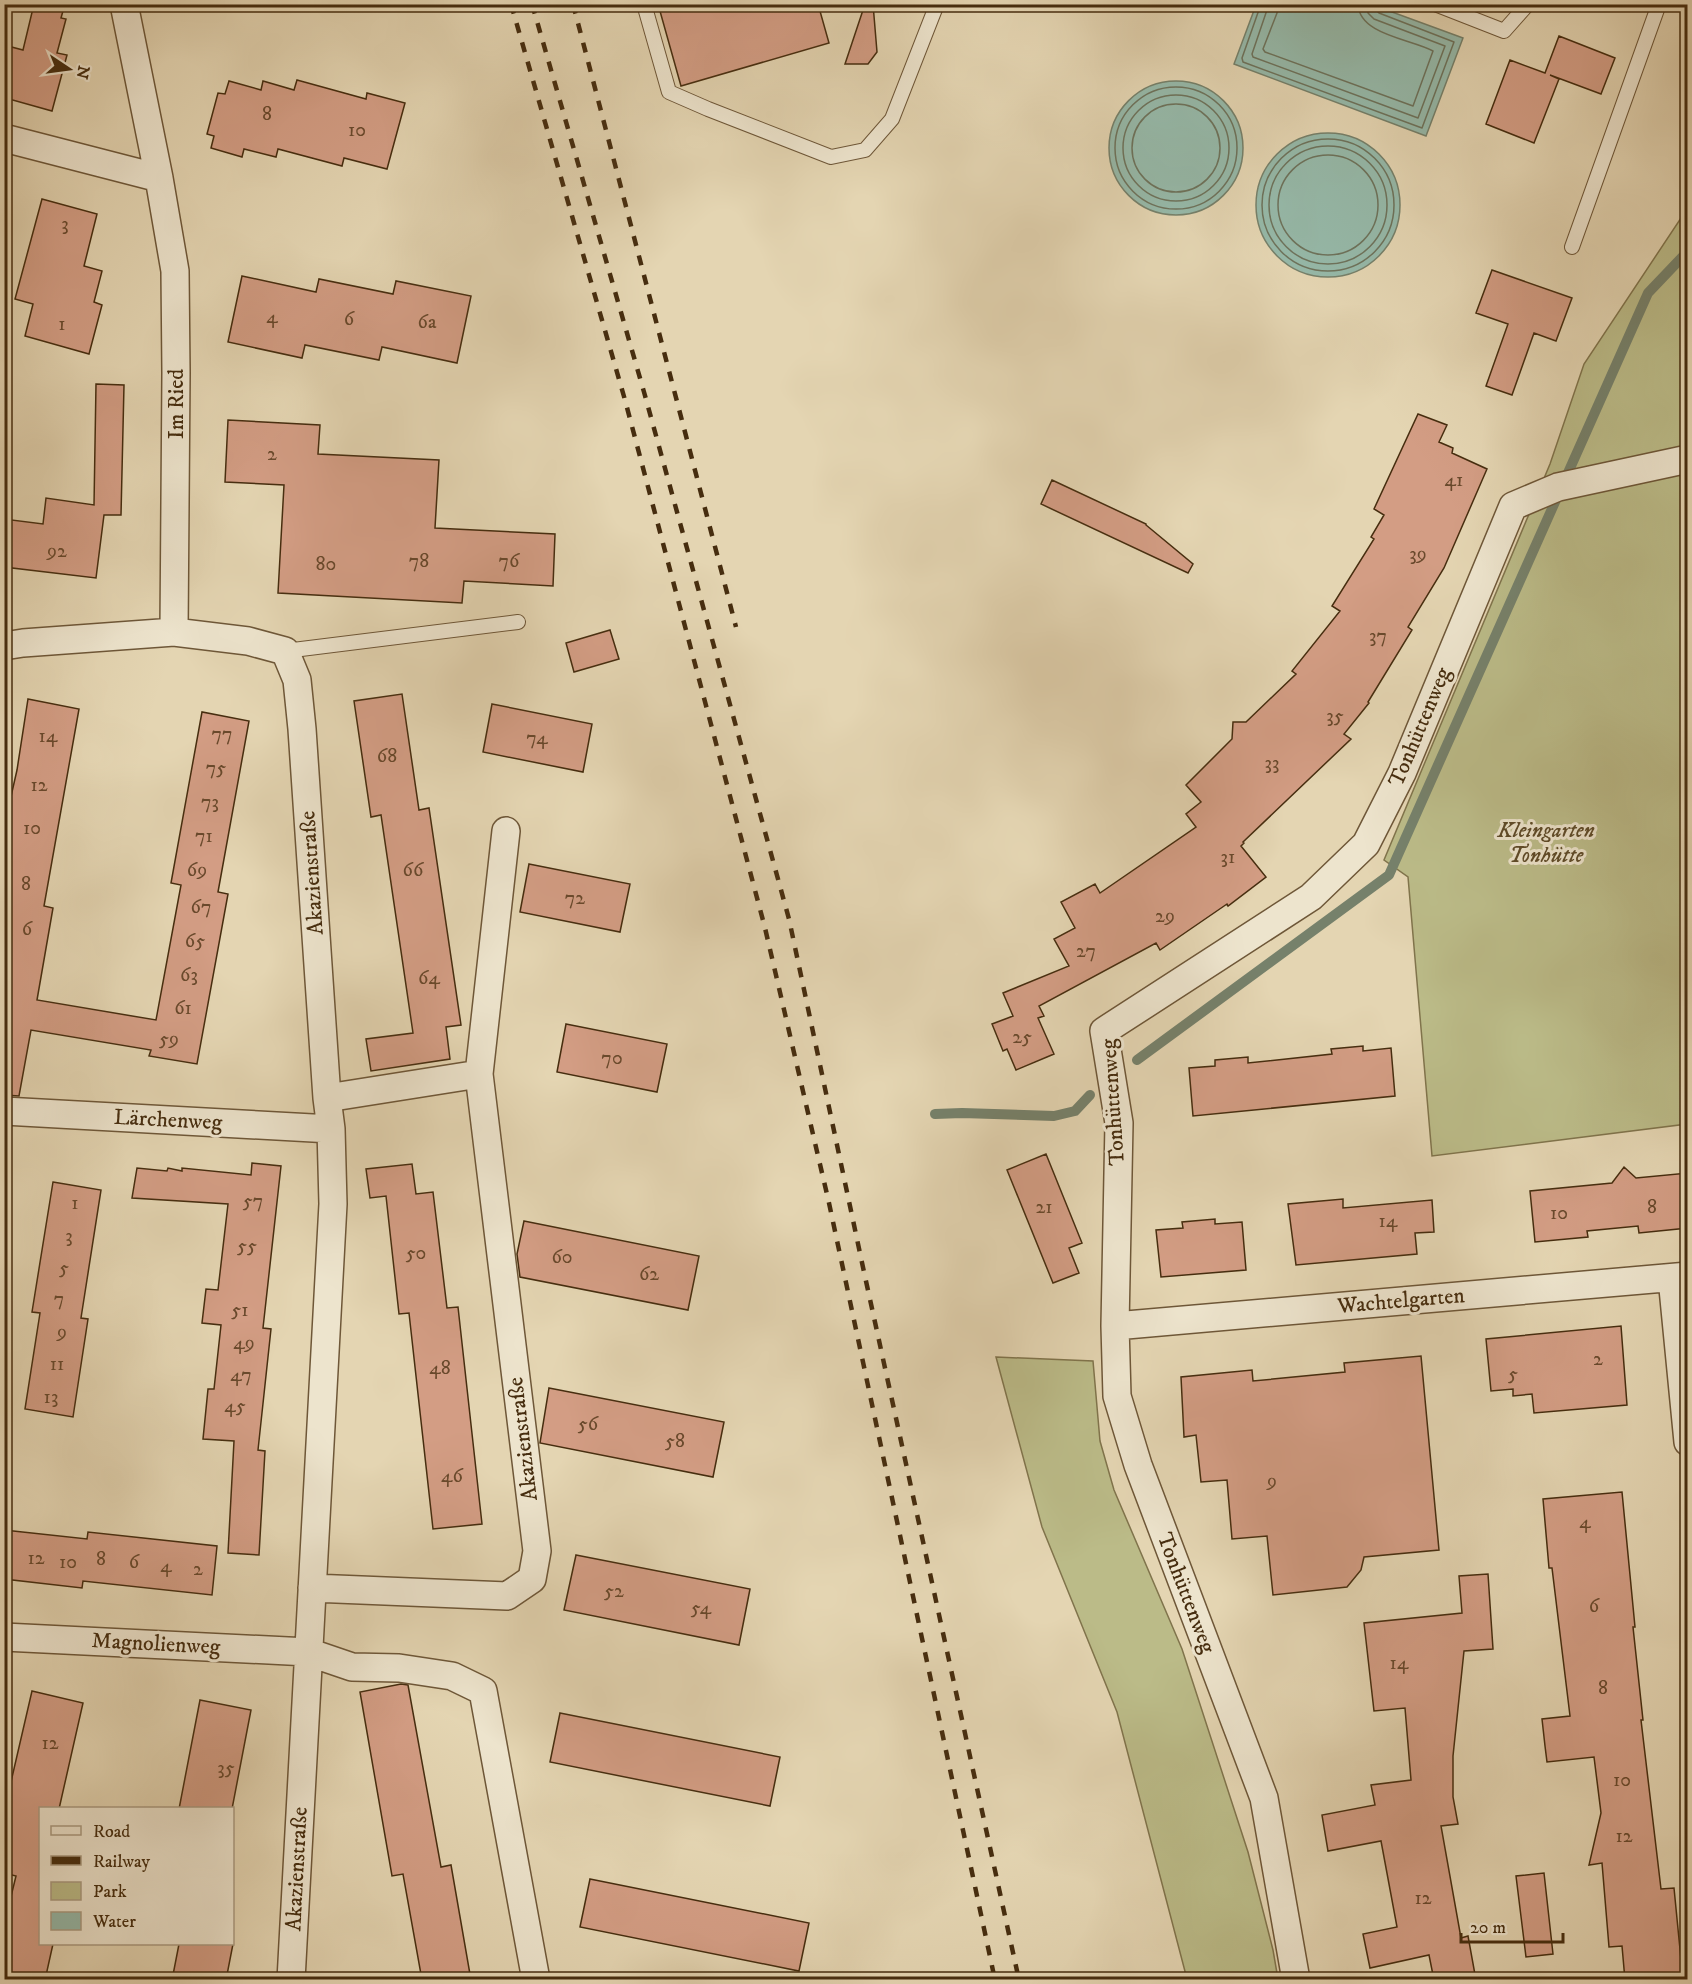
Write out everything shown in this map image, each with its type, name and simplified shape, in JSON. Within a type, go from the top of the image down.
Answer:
[{"type":"street","name":"Im Ried","points":[[124,4],[175,271],[174,632]]},
{"type":"street","points":[[4,138],[159,178]]},
{"type":"street","name":"Tonhüttenweg","points":[[1296,1980],[1264,1798],[1138,1465],[1117,1396],[1115,1326],[1119,1123],[1104,1031],[1311,897],[1366,844],[1402,773],[1512,506],[1569,485],[1688,459]]},
{"type":"street","points":[[4,646],[174,632],[248,641],[285,651]]},
{"type":"street","name":"Akazienstraße","points":[[285,651],[297,680],[302,729],[331,1129],[333,1204],[291,1980]]},
{"type":"street","name":"Akazienstraße","points":[[312,1588],[507,1596],[532,1579],[537,1551],[479,1074],[506,831]]},
{"type":"street","points":[[327,1098],[479,1074]]},
{"type":"street","name":"Lärchenweg","points":[[4,1111],[331,1129]]},
{"type":"street","points":[[1680,1277],[1688,1442]]},
{"type":"street","name":"Wachtelgarten","points":[[1115,1326],[1680,1277]]},
{"type":"street","name":"Magnolienweg","points":[[4,1637],[308,1652]]},
{"type":"street","points":[[308,1652],[352,1668],[399,1668],[452,1676],[483,1691],[536,1980]]},
{"type":"lane","points":[[644,4],[669,92],[708,110],[831,157],[865,150],[892,119],[937,4]]},
{"type":"lane","points":[[1435,4],[1504,31],[1528,4]]},
{"type":"lane","points":[[1572,247],[1659,4]]},
{"type":"lane","points":[[285,651],[518,622]]},
{"type":"green space","name":"Kleingarten Tonhütte","points":[[1687,209],[1687,1124],[1432,1156],[1408,877],[1384,860],[1550,464],[1584,364]]},
{"type":"green space","points":[[996,1357],[1093,1361],[1100,1441],[1114,1490],[1182,1649],[1248,1852],[1273,1950],[1278,1979],[1187,1979],[1117,1712],[1042,1527]]},
{"type":"water","points":[[1256,5],[1373,5],[1463,38],[1426,136],[1234,64]]},
{"type":"water","points":[[1176,81],[1202,86],[1223,101],[1238,122],[1243,148],[1238,174],[1223,195],[1202,210],[1176,215],[1150,210],[1129,195],[1114,174],[1109,148],[1114,122],[1129,101],[1150,86]]},
{"type":"water","points":[[1328,133],[1356,138],[1379,154],[1395,177],[1400,205],[1395,233],[1379,256],[1356,272],[1328,277],[1300,272],[1277,256],[1261,233],[1256,205],[1261,177],[1277,154],[1300,138]]},
{"type":"building","points":[[34,4],[65,4],[61,18],[66,19],[57,53],[67,55],[52,111],[9,99],[10,94],[4,92],[4,45],[23,50]]},
{"type":"building","points":[[658,4],[818,4],[829,43],[681,86]]},
{"type":"building","points":[[865,4],[873,4],[877,52],[868,64],[845,64]]},
{"type":"building","points":[[1559,36],[1615,58],[1601,94],[1550,75],[1559,79],[1534,143],[1486,124],[1510,60],[1545,73]]},
{"type":"building","points":[[297,80],[366,99],[367,93],[405,103],[387,169],[344,158],[342,166],[278,149],[276,157],[244,149],[242,157],[211,148],[214,136],[207,134],[218,93],[225,94],[229,81],[261,90],[263,81],[294,90]]},
{"type":"building","points":[[42,199],[97,214],[84,266],[102,271],[94,302],[102,305],[89,354],[25,336],[33,304],[15,299]]},
{"type":"building","points":[[1492,270],[1572,298],[1556,341],[1534,333],[1512,395],[1486,386],[1508,324],[1476,313]]},
{"type":"building","points":[[242,276],[316,292],[319,279],[393,294],[396,281],[471,296],[457,363],[382,347],[379,360],[305,345],[302,358],[228,342]]},
{"type":"building","points":[[96,384],[124,385],[121,515],[104,515],[96,578],[4,567],[4,519],[43,524],[46,498],[94,505]]},
{"type":"building","points":[[1418,414],[1447,425],[1439,442],[1453,448],[1452,453],[1487,469],[1444,568],[1408,627],[1412,630],[1369,703],[1344,734],[1351,739],[1243,842],[1241,846],[1266,877],[1228,906],[1227,904],[1160,950],[1156,943],[1039,1006],[1044,1016],[1038,1018],[1054,1054],[1016,1070],[1007,1049],[1003,1051],[992,1024],[1013,1016],[1003,993],[1069,966],[1054,939],[1075,928],[1061,902],[1095,884],[1100,893],[1196,827],[1186,814],[1201,802],[1186,785],[1232,739],[1233,722],[1246,722],[1296,674],[1292,671],[1340,611],[1332,606],[1374,539],[1371,537],[1384,515],[1374,509]]},
{"type":"building","points":[[228,420],[320,425],[318,454],[439,460],[435,528],[555,534],[553,586],[464,581],[462,603],[278,593],[284,485],[225,482]]},
{"type":"building","points":[[1052,480],[1146,524],[1193,564],[1188,573],[1041,504]]},
{"type":"building","points":[[610,630],[619,659],[574,672],[566,643]]},
{"type":"building","points":[[402,694],[419,810],[429,808],[461,1025],[446,1027],[450,1059],[371,1071],[366,1039],[413,1033],[381,815],[371,817],[354,701]]},
{"type":"building","points":[[28,699],[79,709],[44,906],[53,908],[37,1000],[156,1020],[181,885],[171,883],[202,712],[249,721],[218,892],[228,894],[197,1064],[149,1056],[151,1050],[31,1030],[19,1096],[4,1095],[4,827],[17,770]]},
{"type":"building","points":[[492,704],[592,724],[583,772],[483,752]]},
{"type":"building","points":[[529,864],[630,884],[620,932],[520,912]]},
{"type":"building","points":[[566,1024],[667,1044],[657,1092],[557,1072]]},
{"type":"building","points":[[1363,1046],[1363,1051],[1391,1048],[1395,1096],[1193,1116],[1189,1068],[1215,1066],[1215,1060],[1248,1057],[1248,1063],[1332,1054],[1331,1049]]},
{"type":"building","points":[[1046,1154],[1082,1243],[1069,1248],[1079,1273],[1053,1283],[1007,1170]]},
{"type":"building","points":[[252,1163],[281,1166],[263,1328],[271,1329],[258,1450],[265,1451],[259,1555],[228,1553],[234,1441],[203,1439],[208,1389],[214,1389],[221,1325],[202,1323],[206,1289],[218,1290],[228,1204],[132,1198],[137,1168],[167,1171],[168,1168],[182,1171],[182,1168],[251,1175]]},
{"type":"building","points":[[412,1164],[416,1194],[433,1192],[447,1308],[458,1307],[482,1524],[433,1529],[409,1313],[399,1314],[386,1196],[370,1198],[366,1169]]},
{"type":"building","points":[[1624,1167],[1636,1178],[1688,1173],[1688,1228],[1639,1233],[1638,1226],[1587,1231],[1588,1237],[1535,1242],[1530,1191],[1612,1183]]},
{"type":"building","points":[[53,1182],[101,1190],[81,1318],[88,1319],[73,1417],[25,1409],[40,1313],[32,1312]]},
{"type":"building","points":[[1343,1199],[1343,1208],[1432,1200],[1434,1232],[1415,1233],[1417,1254],[1296,1265],[1288,1204]]},
{"type":"building","points":[[1215,1219],[1215,1224],[1242,1222],[1246,1270],[1161,1277],[1156,1230],[1183,1228],[1182,1222]]},
{"type":"building","points":[[524,1221],[699,1256],[688,1310],[520,1277],[517,1254]]},
{"type":"building","points":[[1621,1326],[1627,1405],[1534,1413],[1532,1394],[1513,1396],[1513,1389],[1491,1391],[1486,1339]]},
{"type":"building","points":[[1421,1356],[1439,1550],[1364,1557],[1361,1570],[1347,1587],[1273,1595],[1267,1536],[1232,1539],[1227,1480],[1201,1482],[1196,1435],[1184,1437],[1181,1377],[1252,1370],[1253,1381],[1345,1372],[1344,1363]]},
{"type":"building","points":[[549,1388],[724,1422],[713,1477],[540,1443]]},
{"type":"building","points":[[1622,1492],[1643,1720],[1641,1720],[1661,1889],[1674,1888],[1683,1980],[1625,1980],[1622,1946],[1609,1947],[1602,1863],[1589,1865],[1601,1813],[1594,1757],[1547,1762],[1542,1719],[1570,1716],[1552,1568],[1549,1568],[1543,1499]]},
{"type":"building","points":[[4,1530],[87,1539],[88,1532],[217,1546],[212,1595],[83,1581],[82,1588],[4,1579]]},
{"type":"building","points":[[576,1555],[750,1589],[739,1645],[564,1610]]},
{"type":"building","points":[[1488,1574],[1493,1649],[1464,1651],[1453,1756],[1453,1797],[1458,1824],[1441,1826],[1461,1938],[1468,1936],[1476,1980],[1434,1980],[1429,1955],[1370,1968],[1363,1934],[1397,1927],[1381,1841],[1328,1851],[1322,1815],[1375,1805],[1371,1785],[1411,1780],[1405,1708],[1374,1711],[1364,1623],[1462,1613],[1459,1576]]},
{"type":"building","points":[[401,1684],[408,1685],[441,1867],[451,1865],[471,1980],[422,1980],[403,1874],[392,1876],[360,1692]]},
{"type":"building","points":[[32,1691],[83,1703],[59,1807],[39,1807],[39,1945],[53,1945],[45,1980],[4,1980],[4,1925],[16,1876],[4,1873],[4,1812]]},
{"type":"building","points":[[200,1700],[251,1710],[232,1807],[179,1807]]},
{"type":"building","points":[[560,1713],[780,1757],[770,1806],[550,1762]]},
{"type":"building","points":[[1544,1873],[1553,1954],[1526,1957],[1516,1876]]},
{"type":"building","points":[[590,1879],[809,1923],[799,1971],[580,1927]]},
{"type":"building","points":[[179,1945],[233,1945],[226,1980],[172,1980]]},
{"type":"waterway","points":[[1137,1060],[1389,875],[1648,293],[1688,251]]},
{"type":"waterway","points":[[935,1114],[1054,1116],[1075,1111],[1090,1095]]},
{"type":"railway","points":[[511,4],[625,400],[765,928],[829,1203],[995,1980]]},
{"type":"railway","points":[[532,4],[644,392],[789,919],[1019,1980]]},
{"type":"railway","points":[[573,4],[736,627]]}]
